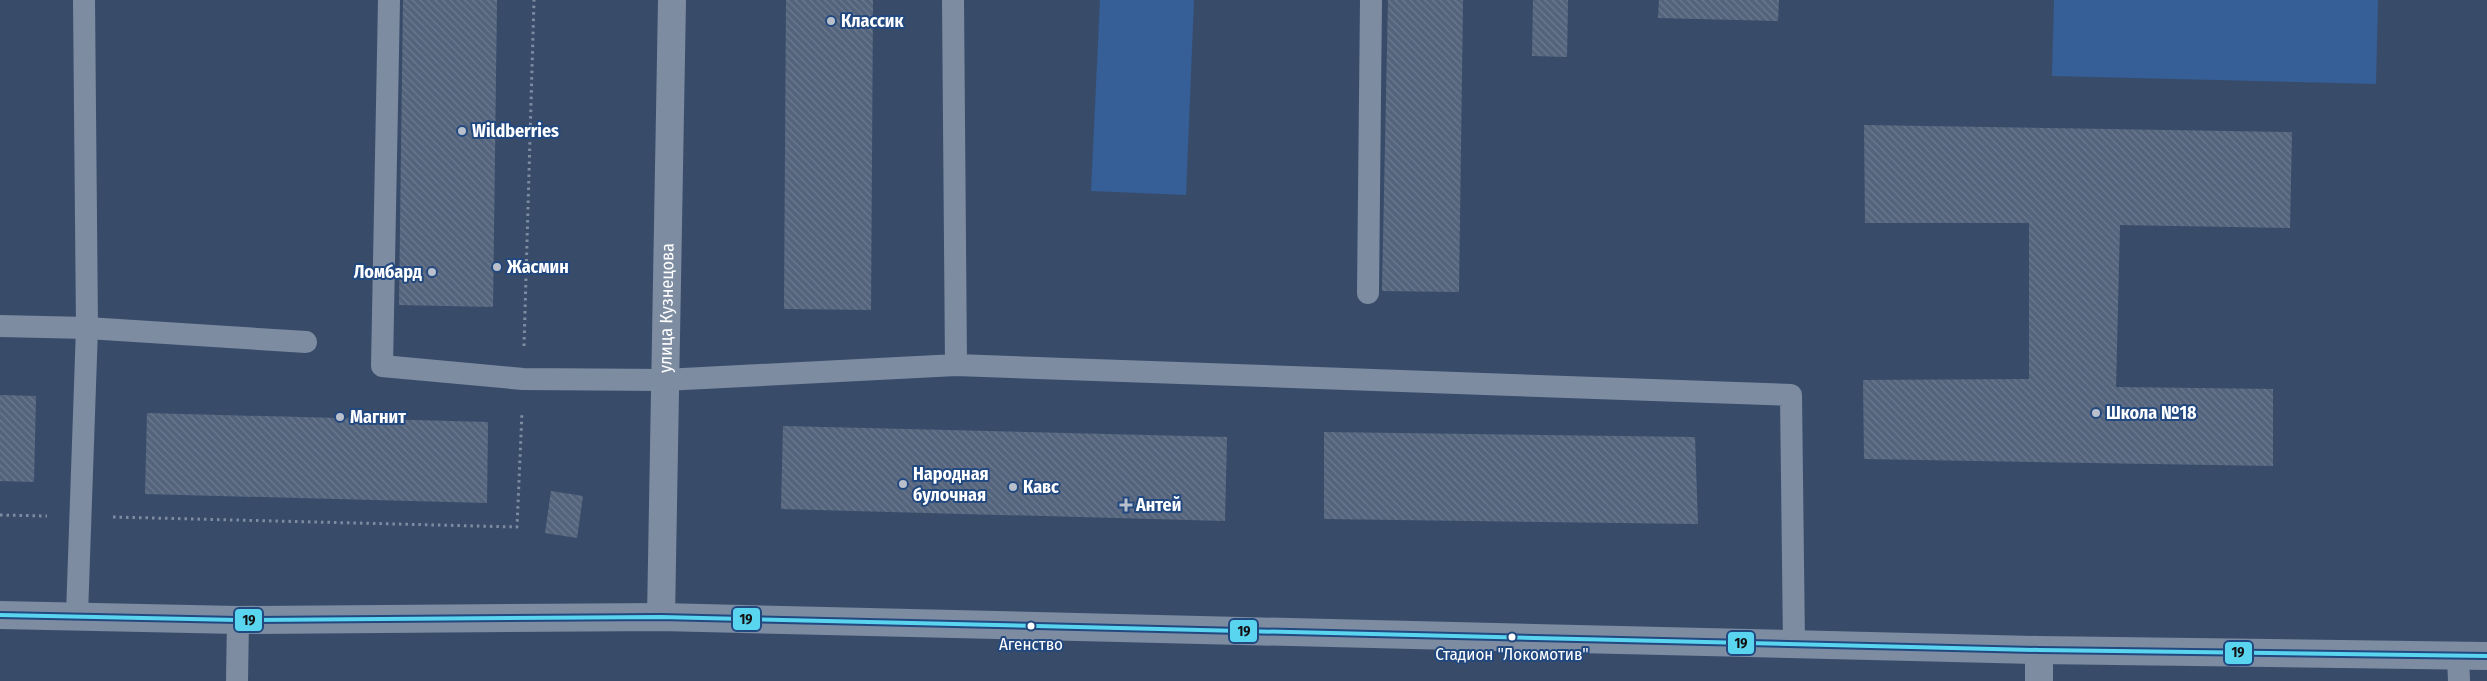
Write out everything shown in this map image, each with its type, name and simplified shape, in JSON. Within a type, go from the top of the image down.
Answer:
[{"type":"street","name":"улица Кузнецова","points":[[661,617],[672,0]]},
{"type":"street","points":[[0,615],[238,620],[661,617],[2039,650],[2458,669],[2487,656]]},
{"type":"street","points":[[2039,650],[2039,681]]},
{"type":"lane","points":[[77,616],[87,328],[84,0]]},
{"type":"lane","points":[[389,0],[382,366],[523,379],[664,380],[956,365],[1792,395],[1794,645]]},
{"type":"lane","points":[[953,0],[956,365]]},
{"type":"lane","points":[[1368,293],[1372,0]]},
{"type":"lane","points":[[0,326],[87,328],[306,342]]},
{"type":"lane","points":[[237,681],[238,620]]},
{"type":"path","points":[[0,515],[517,527],[534,0]]},
{"type":"shaded area","points":[[1100,0],[1194,0],[1186,195],[1091,191]]},
{"type":"shaded area","points":[[2054,0],[2378,0],[2376,84],[2052,76]]},
{"type":"building","points":[[403,0],[497,0],[493,307],[399,305]]},
{"type":"building","points":[[786,0],[873,0],[871,310],[784,309]]},
{"type":"building","points":[[1388,0],[1463,0],[1459,292],[1382,291]]},
{"type":"building","points":[[1533,0],[1568,0],[1567,57],[1532,56]]},
{"type":"building","points":[[1659,0],[1779,0],[1778,21],[1658,18]]},
{"type":"building","points":[[1864,125],[2292,132],[2290,228],[2120,225],[2116,387],[2273,389],[2273,466],[1864,459],[1863,380],[2029,379],[2029,223],[1865,223]]},
{"type":"building","points":[[0,395],[36,396],[34,482],[0,481]]},
{"type":"building","points":[[147,413],[488,422],[487,503],[145,494]]},
{"type":"building","points":[[783,426],[1227,437],[1225,521],[781,509]]},
{"type":"building","points":[[1324,432],[1695,437],[1698,524],[1324,519]]},
{"type":"building","points":[[551,491],[583,496],[577,538],[545,533]]},
{"type":"transit line","name":"19","points":[[0,615],[238,620],[661,617],[2039,650],[2487,656]]},
{"type":"place","name":"Классик","points":[[831,21]]},
{"type":"place","name":"Wildberries","points":[[462,131]]},
{"type":"place","name":"Жасмин","points":[[497,267]]},
{"type":"place","name":"Ломбард","points":[[432,272]]},
{"type":"place","name":"Школа №18","points":[[2096,413]]},
{"type":"place","name":"Магнит","points":[[340,417]]},
{"type":"place","name":"Народная булочная","points":[[903,484]]},
{"type":"place","name":"Кавс","points":[[1013,487]]},
{"type":"place","name":"Антей","points":[[1126,505]]},
{"type":"place","name":"Агенство","points":[[1031,626]]},
{"type":"place","name":"Стадион \"Локомотив\"","points":[[1512,637]]}]
